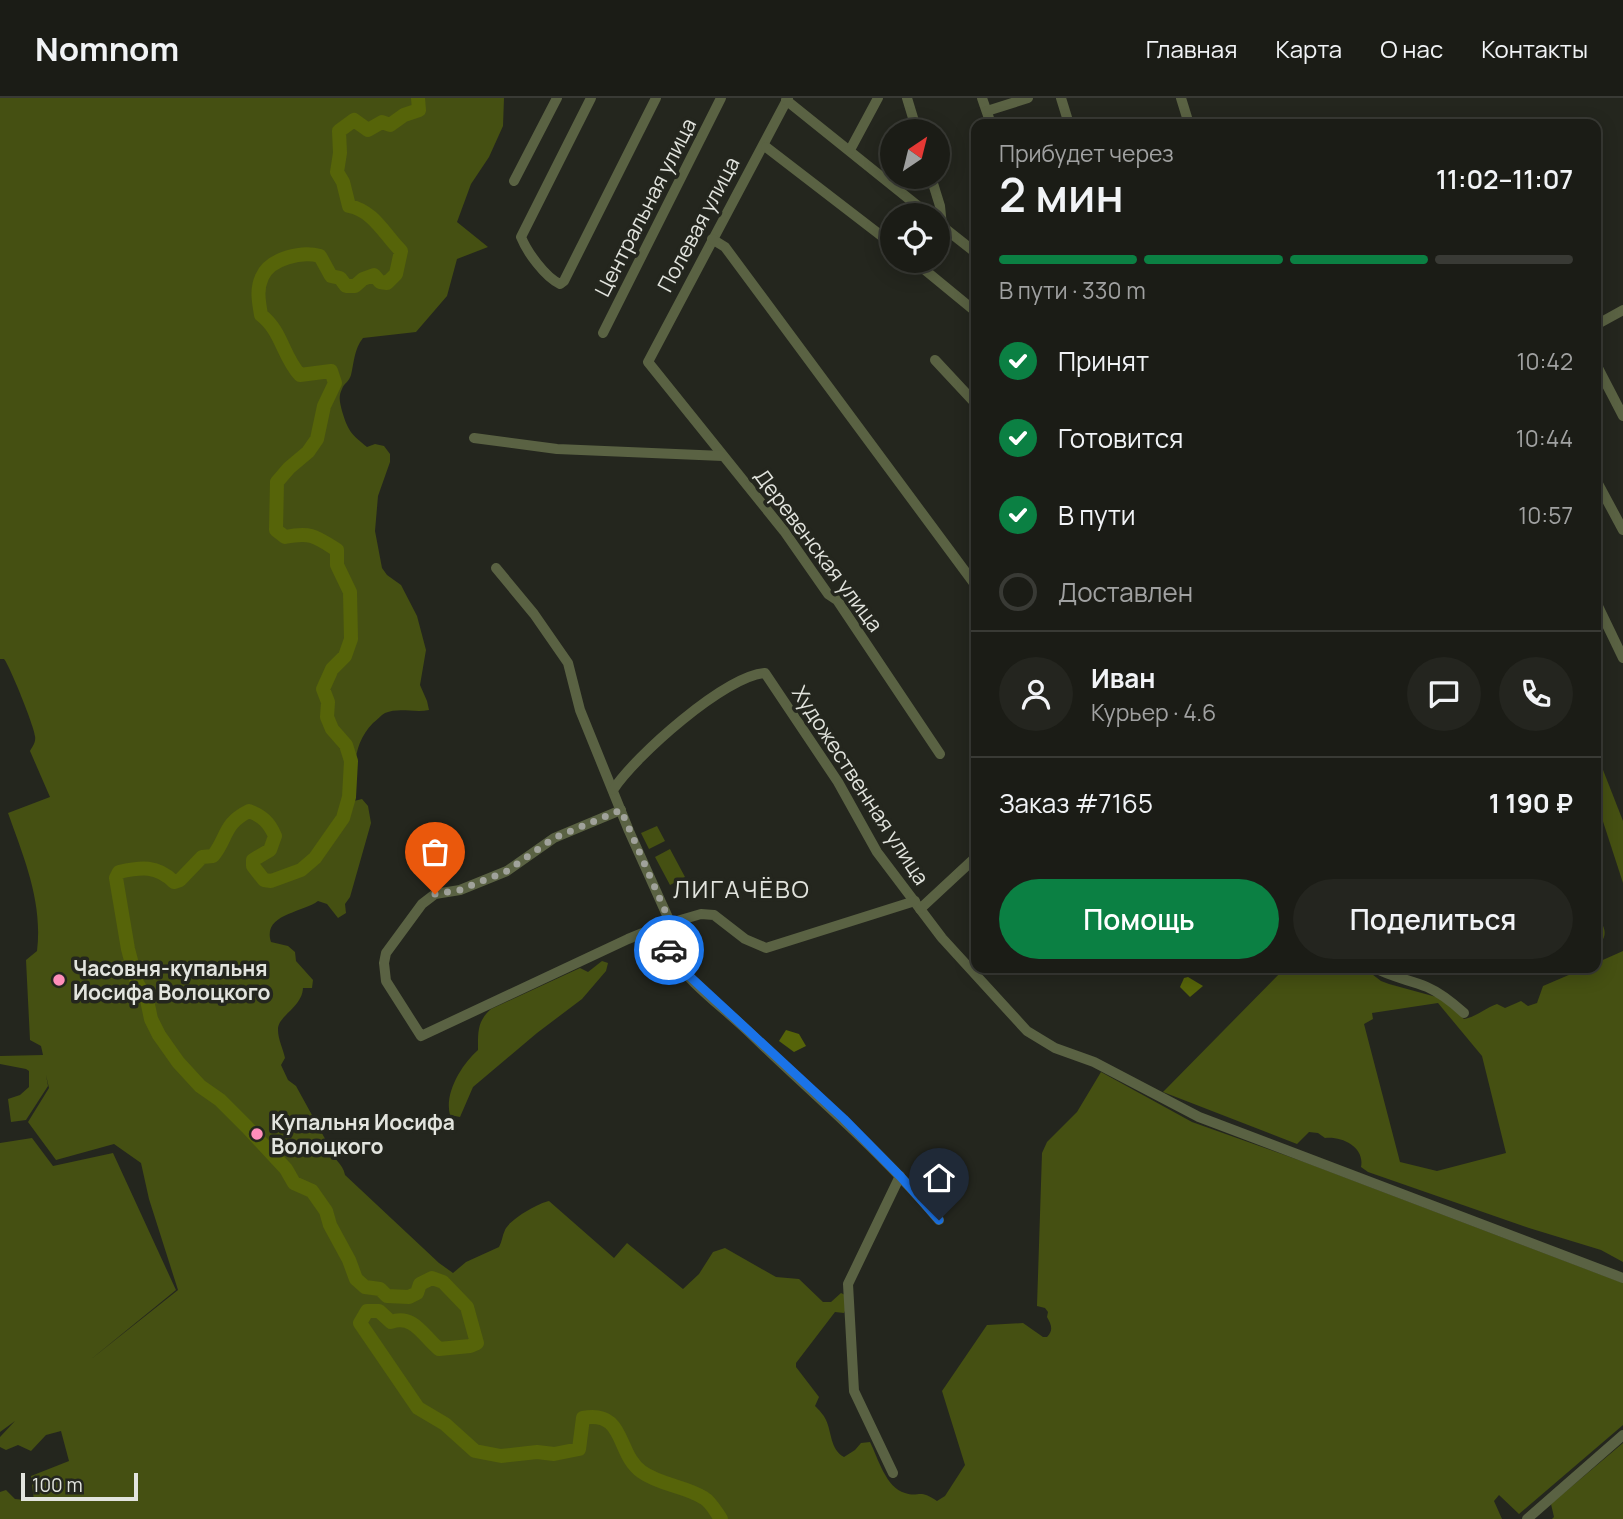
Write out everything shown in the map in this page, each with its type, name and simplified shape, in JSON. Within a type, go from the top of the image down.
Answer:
[{"type":"street","points":[[514,181],[557,98]]},
{"type":"street","points":[[591,98],[521,237],[535,259],[560,285],[656,98]]},
{"type":"street","name":"Центральная улица","points":[[603,333],[721,98]]},
{"type":"street","points":[[850,150],[878,98]]},
{"type":"street","points":[[907,98],[913,119]]},
{"type":"street","points":[[982,98],[989,119]]},
{"type":"street","points":[[986,111],[1028,98]]},
{"type":"street","points":[[1060,98],[1067,119]]},
{"type":"street","points":[[1181,98],[1187,119]]},
{"type":"street","points":[[787,99],[914,203]]},
{"type":"street","name":"Полевая улица","points":[[656,372],[648,362],[787,99]]},
{"type":"street","points":[[766,147],[880,235]]},
{"type":"street","points":[[950,232],[971,249]]},
{"type":"street","points":[[712,239],[724,247],[971,579]]},
{"type":"street","points":[[929,273],[971,308]]},
{"type":"street","points":[[1601,322],[1623,310]]},
{"type":"street","points":[[935,360],[971,399]]},
{"type":"street","name":"Деревенская улица","points":[[656,372],[784,531],[828,594],[837,600],[940,754]]},
{"type":"street","points":[[1601,373],[1623,416]]},
{"type":"street","points":[[474,438],[556,449],[723,456]]},
{"type":"street","points":[[1601,489],[1623,530]]},
{"type":"street","points":[[496,568],[534,614],[568,663],[580,710],[670,922],[666,936],[668,950],[685,972],[844,1119],[939,1220]]},
{"type":"street","points":[[1601,612],[1623,658]]},
{"type":"street","name":"Художественная улица","points":[[613,790],[628,770],[674,727],[711,699],[753,674],[765,673],[838,782],[866,835],[917,905],[971,971]]},
{"type":"street","points":[[621,810],[554,838],[507,871],[460,890],[429,897],[412,915],[386,953],[384,963],[386,981],[421,1036],[670,922],[701,914],[713,915],[745,939],[766,948],[917,905],[971,861]]},
{"type":"street","name":"Художественная улица","points":[[973,973],[1027,1031],[1049,1045],[1094,1062],[1199,1117],[1623,1278]]},
{"type":"street","points":[[1384,973],[1428,988],[1454,1003],[1464,1013]]},
{"type":"street","points":[[892,1473],[854,1391],[849,1284],[900,1176]]},
{"type":"street","points":[[1527,1519],[1623,1435]]},
{"type":"shaded area","points":[[0,98],[504,98],[503,126],[489,157],[471,184],[457,222],[488,247],[457,259],[447,296],[416,332],[363,338],[356,351],[350,377],[340,395],[348,428],[367,447],[375,444],[384,446],[390,454],[390,462],[378,496],[375,531],[382,568],[401,585],[417,616],[426,650],[420,685],[429,710],[396,710],[385,713],[373,723],[361,741],[356,759],[354,801],[362,799],[368,806],[371,823],[350,897],[345,904],[346,913],[338,918],[327,904],[318,901],[278,920],[272,925],[270,933],[271,942],[288,946],[295,952],[296,961],[313,980],[312,988],[303,988],[299,1001],[279,1025],[279,1037],[285,1058],[281,1065],[288,1080],[296,1086],[345,1175],[439,1263],[453,1273],[466,1262],[499,1247],[505,1230],[512,1222],[531,1208],[549,1201],[614,1258],[627,1243],[683,1289],[699,1274],[713,1252],[725,1248],[776,1277],[799,1279],[823,1302],[831,1302],[841,1293],[845,1295],[844,1313],[835,1312],[796,1363],[796,1367],[819,1397],[815,1406],[825,1418],[839,1454],[844,1457],[861,1443],[870,1442],[883,1472],[898,1490],[926,1495],[937,1501],[945,1496],[965,1465],[942,1391],[987,1325],[1023,1323],[1043,1337],[1047,1337],[1051,1332],[1048,1312],[1037,1306],[1042,1153],[1047,1142],[1077,1112],[1101,1072],[1192,1122],[1623,1283],[1623,1425],[1519,1514],[1499,1495],[1494,1501],[1502,1519],[0,1519],[0,1492],[6,1490],[15,1499],[34,1501],[31,1476],[69,1461],[61,1431],[46,1435],[31,1451],[18,1445],[6,1450],[0,1447],[0,1437],[15,1421],[0,1432],[0,1143],[32,1138],[53,1166],[113,1153],[176,1290],[90,1360],[178,1290],[149,1199],[141,1163],[114,1144],[56,1160],[28,1122],[49,1088],[46,1075],[48,1086],[26,1120],[11,1122],[8,1099],[20,1095],[29,1087],[29,1071],[0,1064],[0,1056],[43,1055],[41,1046],[30,1040],[26,960],[37,951],[35,898],[8,813],[50,797],[30,751],[35,738],[31,721],[7,663],[0,659]]},
{"type":"shaded area","points":[[1601,765],[1623,821],[1623,883],[1601,815]]},
{"type":"shaded area","points":[[657,826],[665,841],[649,849],[641,833]]},
{"type":"shaded area","points":[[670,849],[685,877],[670,885],[655,857]]},
{"type":"shaded area","points":[[1601,923],[1605,932],[1601,941]]},
{"type":"shaded area","points":[[1623,951],[1623,1262],[1601,1250],[1368,1172],[1361,1167],[1356,1149],[1345,1141],[1309,1132],[1297,1144],[1163,1092],[1280,973],[1371,973],[1389,984],[1440,998],[1464,1019],[1497,1004],[1505,1008],[1521,1001],[1528,1006],[1537,1003],[1543,986],[1573,973],[1601,973],[1601,961]],"holes":[[[1438,1003],[1482,1056],[1506,1153],[1437,1171],[1400,1162],[1364,1024],[1373,1019],[1372,1013]]]},
{"type":"shaded area","points":[[602,961],[608,963],[606,971],[582,999],[473,1087],[460,1117],[450,1115],[452,1088],[466,1063],[478,1050],[479,1028],[486,1014],[491,1009],[580,968],[588,972]]},
{"type":"shaded area","points":[[1188,977],[1203,986],[1190,997],[1180,987],[1184,978]]},
{"type":"shaded area","points":[[786,1030],[799,1034],[806,1046],[794,1052],[779,1041]]},
{"type":"shaded area","points":[[1623,1443],[1623,1519],[1552,1519],[1554,1517],[1551,1504]]},
{"type":"waterway","points":[[418,98],[419,110],[404,115],[390,125],[382,122],[368,130],[354,120],[339,131],[337,172],[343,182],[349,206],[372,218],[401,251],[396,274],[387,283],[380,282],[374,275],[355,286],[346,286],[340,278],[331,276],[320,256],[304,254],[272,265],[262,277],[259,291],[261,315],[274,329],[294,368],[300,375],[331,371],[335,383],[324,406],[317,439],[308,452],[277,482],[276,530],[285,537],[312,536],[337,550],[337,565],[350,592],[351,639],[345,656],[332,669],[323,689],[328,702],[327,717],[332,729],[346,745],[351,761],[349,797],[343,818],[315,858],[301,870],[271,881],[264,880],[253,866],[253,860],[270,850],[275,836],[265,820],[249,811],[230,826],[213,856],[202,857],[180,880],[174,882],[168,876],[148,869],[119,872],[116,878],[128,949],[137,983],[147,1000],[151,1019],[159,1035],[178,1062],[200,1086],[220,1100],[247,1127],[286,1169],[294,1183],[312,1191],[326,1211],[356,1279],[365,1287],[380,1289],[387,1296],[409,1297],[417,1293],[420,1284],[432,1278],[443,1282],[467,1307],[477,1343],[470,1346],[439,1349],[412,1324],[399,1320],[391,1322],[379,1311],[367,1311],[360,1323],[418,1408],[445,1424],[475,1451],[501,1456],[537,1452],[554,1454],[579,1449],[583,1418],[597,1417],[614,1427],[628,1455],[642,1472],[704,1498],[721,1519]]},
{"type":"way so far","points":[[435,894],[460,890],[507,871],[554,838],[621,810],[670,922],[666,936],[669,950]]},
{"type":"place","name":"Часовня-купальня Иосифа Волоцкого","points":[[59,980]]},
{"type":"place","name":"Купальня Иосифа Волоцкого","points":[[257,1134]]},
{"type":"district","name":"ЛИГАЧЁВО","points":[[742,888]]},
{"type":"route","points":[[669,950],[685,972],[844,1119],[939,1220]]}]
